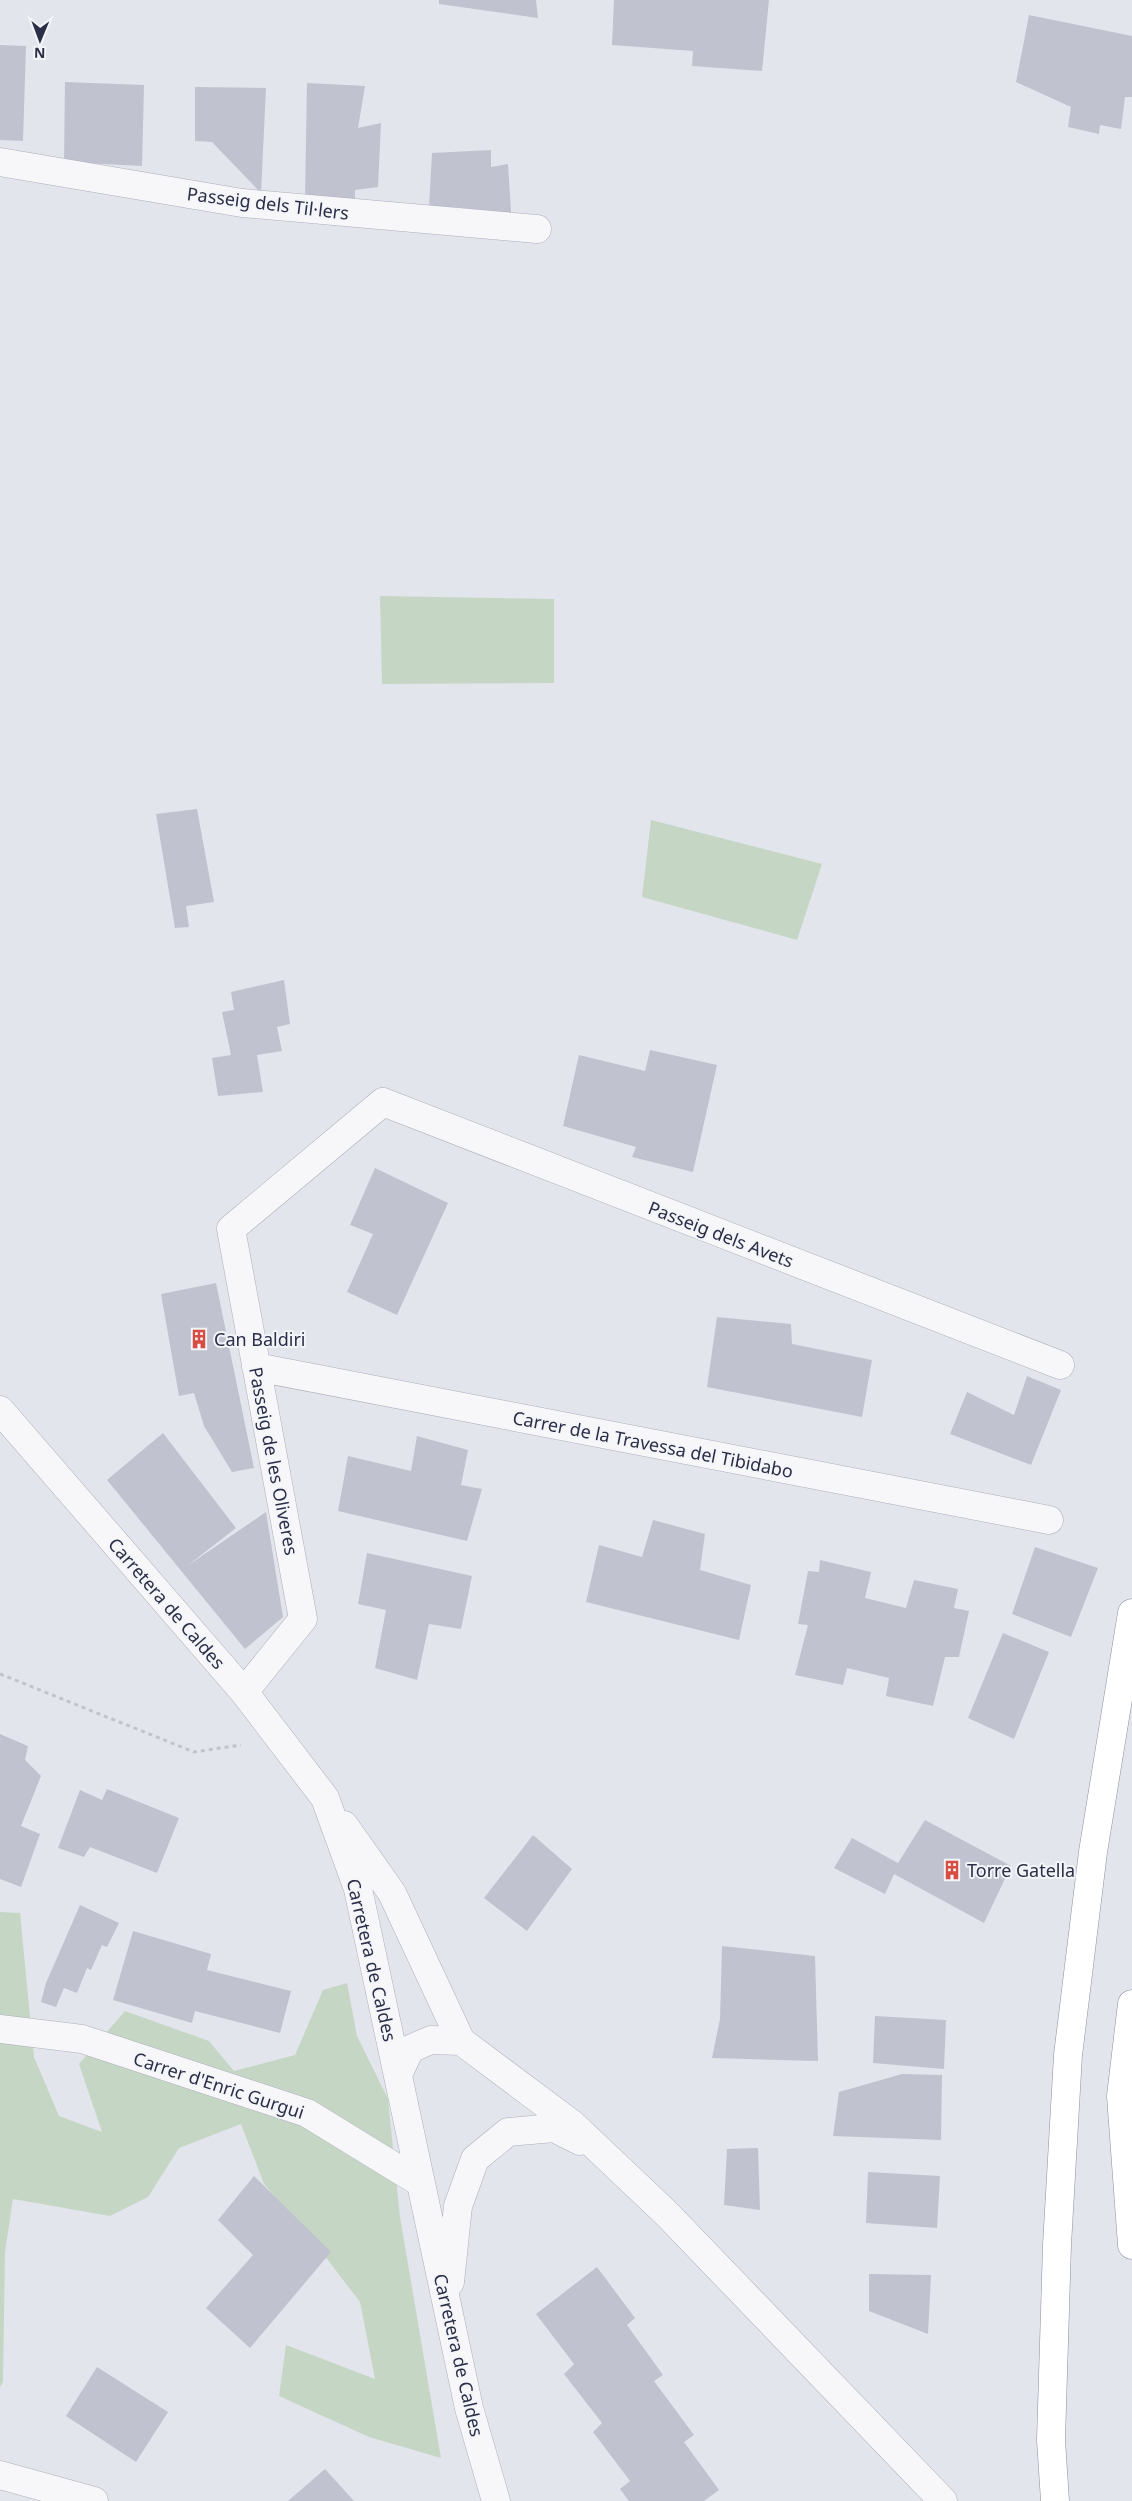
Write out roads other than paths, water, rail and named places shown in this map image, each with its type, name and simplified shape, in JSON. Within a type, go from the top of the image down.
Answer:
[{"type":"highway","points":[[1055,2501],[1051,2440],[1057,2245],[1068,2055],[1093,1852],[1132,1613]]},
{"type":"highway","points":[[1132,2004],[1121,2096],[1132,2245]]},
{"type":"street","name":"Passeig dels Til·lers","points":[[0,162],[242,204],[537,229]]},
{"type":"street","name":"Passeig dels Avets","points":[[383,1102],[1060,1365]]},
{"type":"street","name":"Passeig de les Oliveres","points":[[244,1692],[303,1619],[231,1230],[383,1102]]},
{"type":"street","name":"Carrer de la Travessa del Tibidabo","points":[[256,1367],[1049,1520]]},
{"type":"street","name":"Carretera de Caldes","points":[[0,1410],[244,1692],[325,1798],[358,1890],[469,2408],[496,2501]]},
{"type":"street","points":[[325,1798],[392,1893],[461,2041],[572,2124],[667,2214],[943,2501]]},
{"type":"street","name":"Carrer d'Enric Gurgui","points":[[0,2029],[82,2039],[307,2113],[421,2183]]},
{"type":"street","points":[[398,2075],[410,2049],[431,2040],[461,2041]]},
{"type":"street","points":[[447,2307],[458,2206],[475,2159],[508,2132],[554,2128],[602,2152]]},
{"type":"street","points":[[0,2475],[94,2501]]},
{"type":"place","name":"Can Baldiri","points":[[199,1339]]},
{"type":"place","name":"Torre Gatella","points":[[952,1870]]}]
